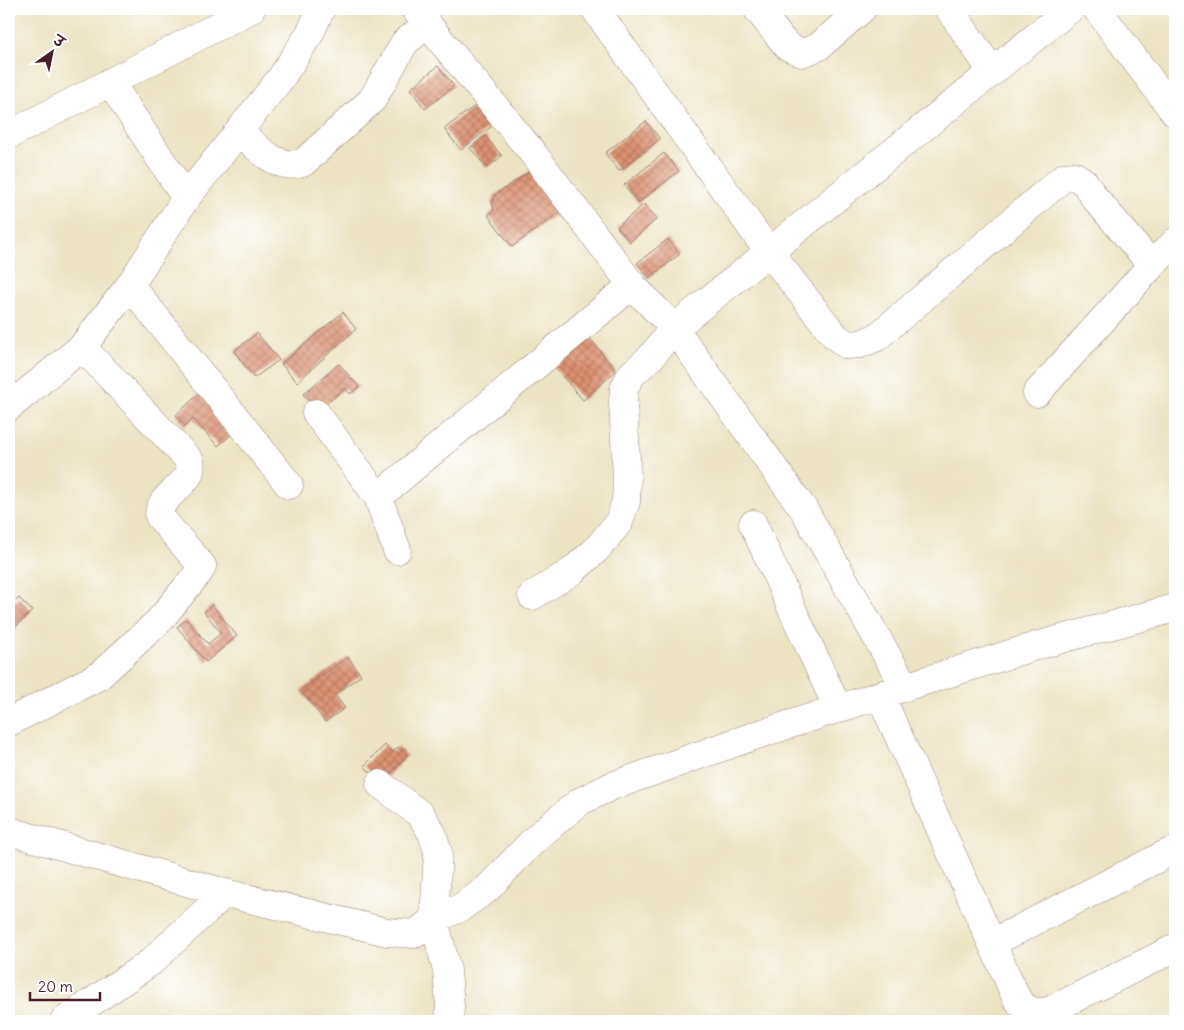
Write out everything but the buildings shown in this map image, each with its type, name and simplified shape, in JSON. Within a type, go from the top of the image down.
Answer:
[{"type":"street","points":[[9,135],[251,9]]},
{"type":"street","points":[[9,407],[82,347],[130,285],[186,198],[281,78],[310,33],[321,9]]},
{"type":"street","points":[[595,9],[770,252],[835,336],[847,345],[861,344],[877,336],[1064,177],[1075,176],[1085,183],[1094,197],[1152,265]]},
{"type":"street","points":[[757,9],[787,46],[802,53],[818,47],[862,9]]},
{"type":"street","points":[[949,9],[992,70]]},
{"type":"street","points":[[532,596],[571,572],[596,550],[619,522],[626,501],[627,478],[624,390],[631,375],[651,357],[674,328],[1070,9]]},
{"type":"street","points":[[1097,9],[1175,113]]},
{"type":"street","points":[[239,131],[269,157],[279,163],[295,166],[304,162],[372,100],[398,52],[422,16],[532,152],[632,285],[674,328],[804,510],[906,687]]},
{"type":"street","points":[[110,82],[186,198]]},
{"type":"street","points":[[1037,393],[1175,242]]},
{"type":"street","points":[[130,285],[289,485]]},
{"type":"street","points":[[378,497],[632,285]]},
{"type":"street","points":[[9,722],[99,676],[159,621],[200,572],[202,566],[159,516],[159,511],[164,502],[189,474],[190,461],[82,347]]},
{"type":"street","points":[[316,413],[378,497],[397,550]]},
{"type":"street","points":[[754,524],[838,709]]},
{"type":"street","points":[[9,831],[225,893],[387,932],[415,934],[434,920],[460,908],[487,889],[534,840],[581,801],[612,786],[880,695],[1036,646],[1175,608]]},
{"type":"street","points":[[880,695],[1017,999],[1023,1007],[1040,1013],[1049,1012],[1175,948]]},
{"type":"street","points":[[380,784],[421,815],[432,833],[438,852],[434,920],[447,971],[450,1007],[449,1021]]},
{"type":"street","points":[[992,943],[1170,852]]},
{"type":"street","points":[[64,1021],[151,962],[225,893]]}]
